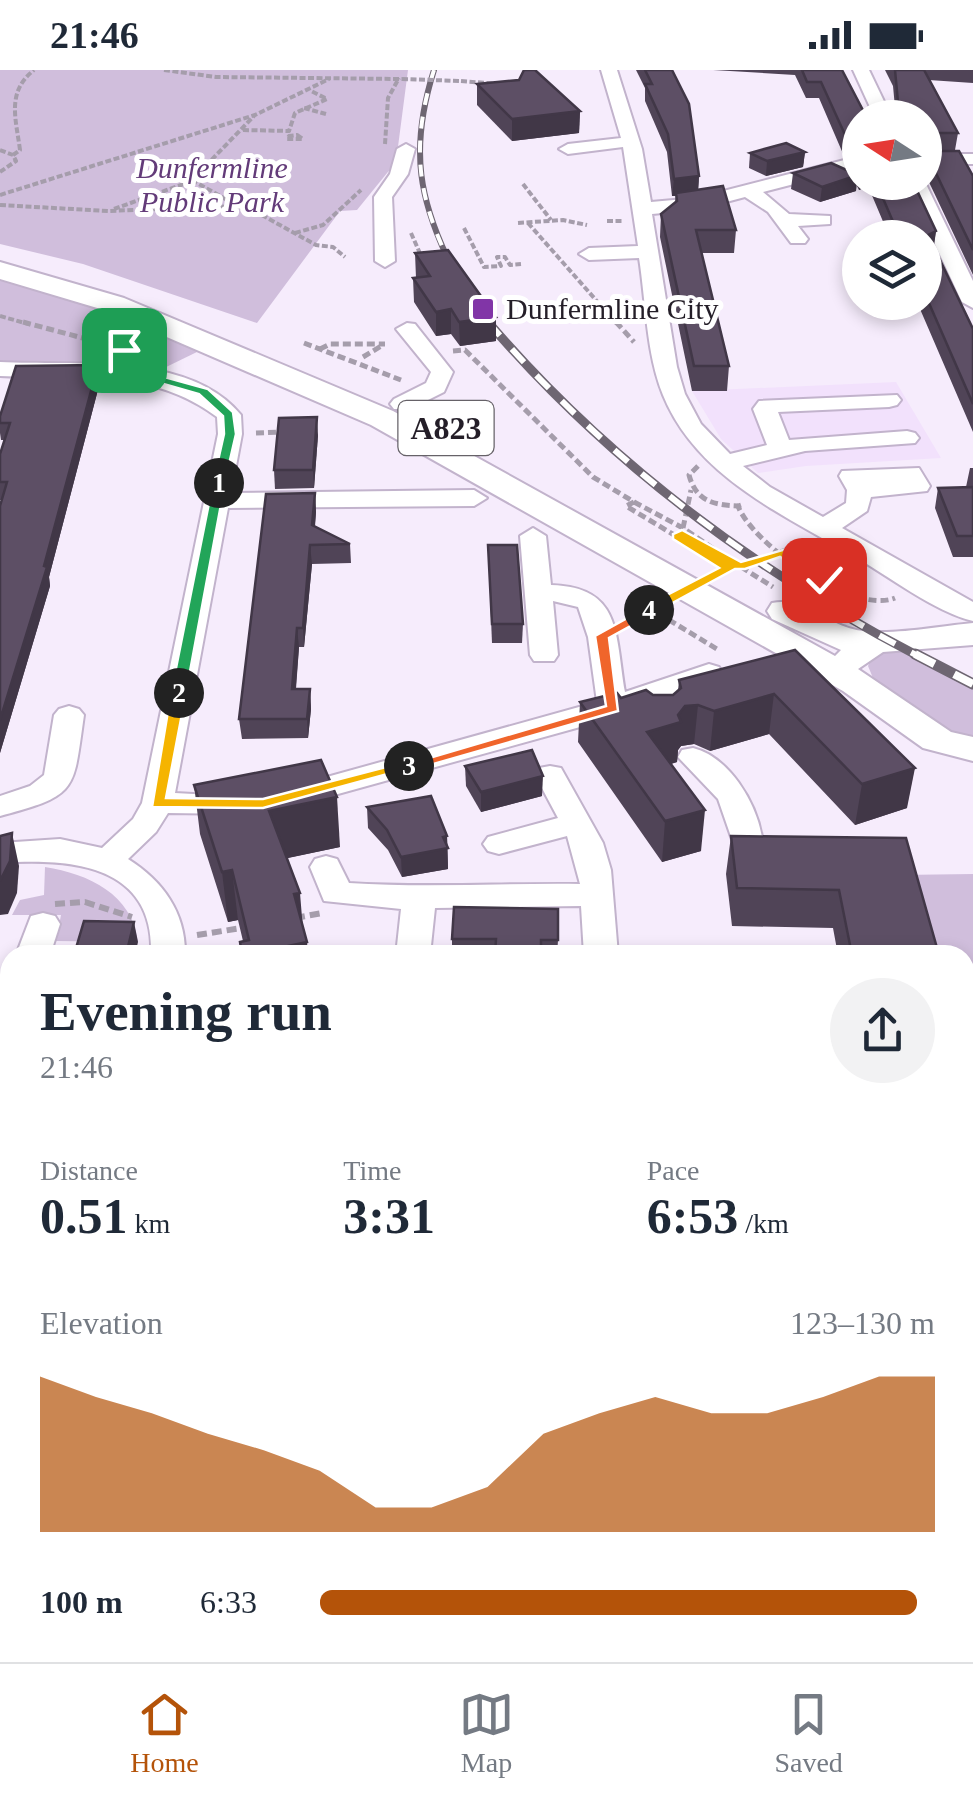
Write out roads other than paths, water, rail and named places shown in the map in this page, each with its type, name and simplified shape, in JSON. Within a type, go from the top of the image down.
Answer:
[{"type":"main road","name":"A823","points":[[0,252],[137,294],[406,393],[689,563],[841,639],[873,642],[973,634]]},
{"type":"main road","name":"A823","points":[[0,270],[114,304],[382,418],[856,682],[955,744]]},
{"type":"main road","points":[[856,682],[850,665],[854,656],[873,642]]},
{"type":"main road","points":[[955,744],[973,776]]},
{"type":"street","points":[[609,70],[650,252],[674,394],[691,426],[713,463],[824,528],[914,590],[938,601],[946,615],[940,626],[916,637]]},
{"type":"street","points":[[861,70],[875,100]]},
{"type":"street","points":[[593,127],[626,146]]},
{"type":"street","points":[[568,149],[626,146]]},
{"type":"street","points":[[385,261],[388,250],[383,198],[399,174],[406,150]]},
{"type":"street","points":[[942,159],[973,159]]},
{"type":"street","points":[[641,208],[683,206],[842,166]]},
{"type":"street","points":[[746,190],[788,220],[798,239]]},
{"type":"street","points":[[924,200],[971,296]]},
{"type":"street","points":[[788,220],[823,220]]},
{"type":"street","points":[[588,254],[650,252]]},
{"type":"street","points":[[406,393],[436,387],[442,372],[407,329]]},
{"type":"street","points":[[0,370],[128,372],[150,376],[204,392],[229,415],[230,434],[158,803],[145,825],[108,860]]},
{"type":"street","points":[[780,448],[764,409],[767,406],[889,400]]},
{"type":"street","points":[[713,463],[780,448],[907,438]]},
{"type":"street","points":[[824,528],[858,506],[859,490]]},
{"type":"street","points":[[216,501],[474,498]]},
{"type":"street","points":[[532,536],[544,655]]},
{"type":"street","points":[[914,590],[973,613]]},
{"type":"street","points":[[538,593],[574,594],[590,602],[625,704],[660,724]]},
{"type":"street","points":[[158,803],[263,804],[625,704],[716,663]]},
{"type":"street","points":[[0,806],[41,793],[59,779],[69,715]]},
{"type":"street","points":[[692,757],[724,786],[744,812],[748,847],[822,847]]},
{"type":"street","points":[[550,775],[581,833],[595,870],[600,945]]},
{"type":"street","points":[[499,844],[581,833]]},
{"type":"street","points":[[0,853],[76,851],[108,860],[142,886],[164,912],[168,938]]},
{"type":"street","points":[[326,867],[336,894],[403,899],[460,894],[597,895]]},
{"type":"street","points":[[403,899],[412,945]]},
{"type":"railway","points":[[434,70],[422,125],[421,175],[433,223],[456,275]]},
{"type":"railway","points":[[480,313],[490,325]]},
{"type":"railway","points":[[488,322],[583,421],[688,510],[800,588],[920,657]]},
{"type":"railway","points":[[915,654],[973,684]]},
{"type":"place","name":"Dunfermline City","points":[[483,309]]},
{"type":"park label","name":"Dunfermline Public Park","points":[[212,185]]}]
